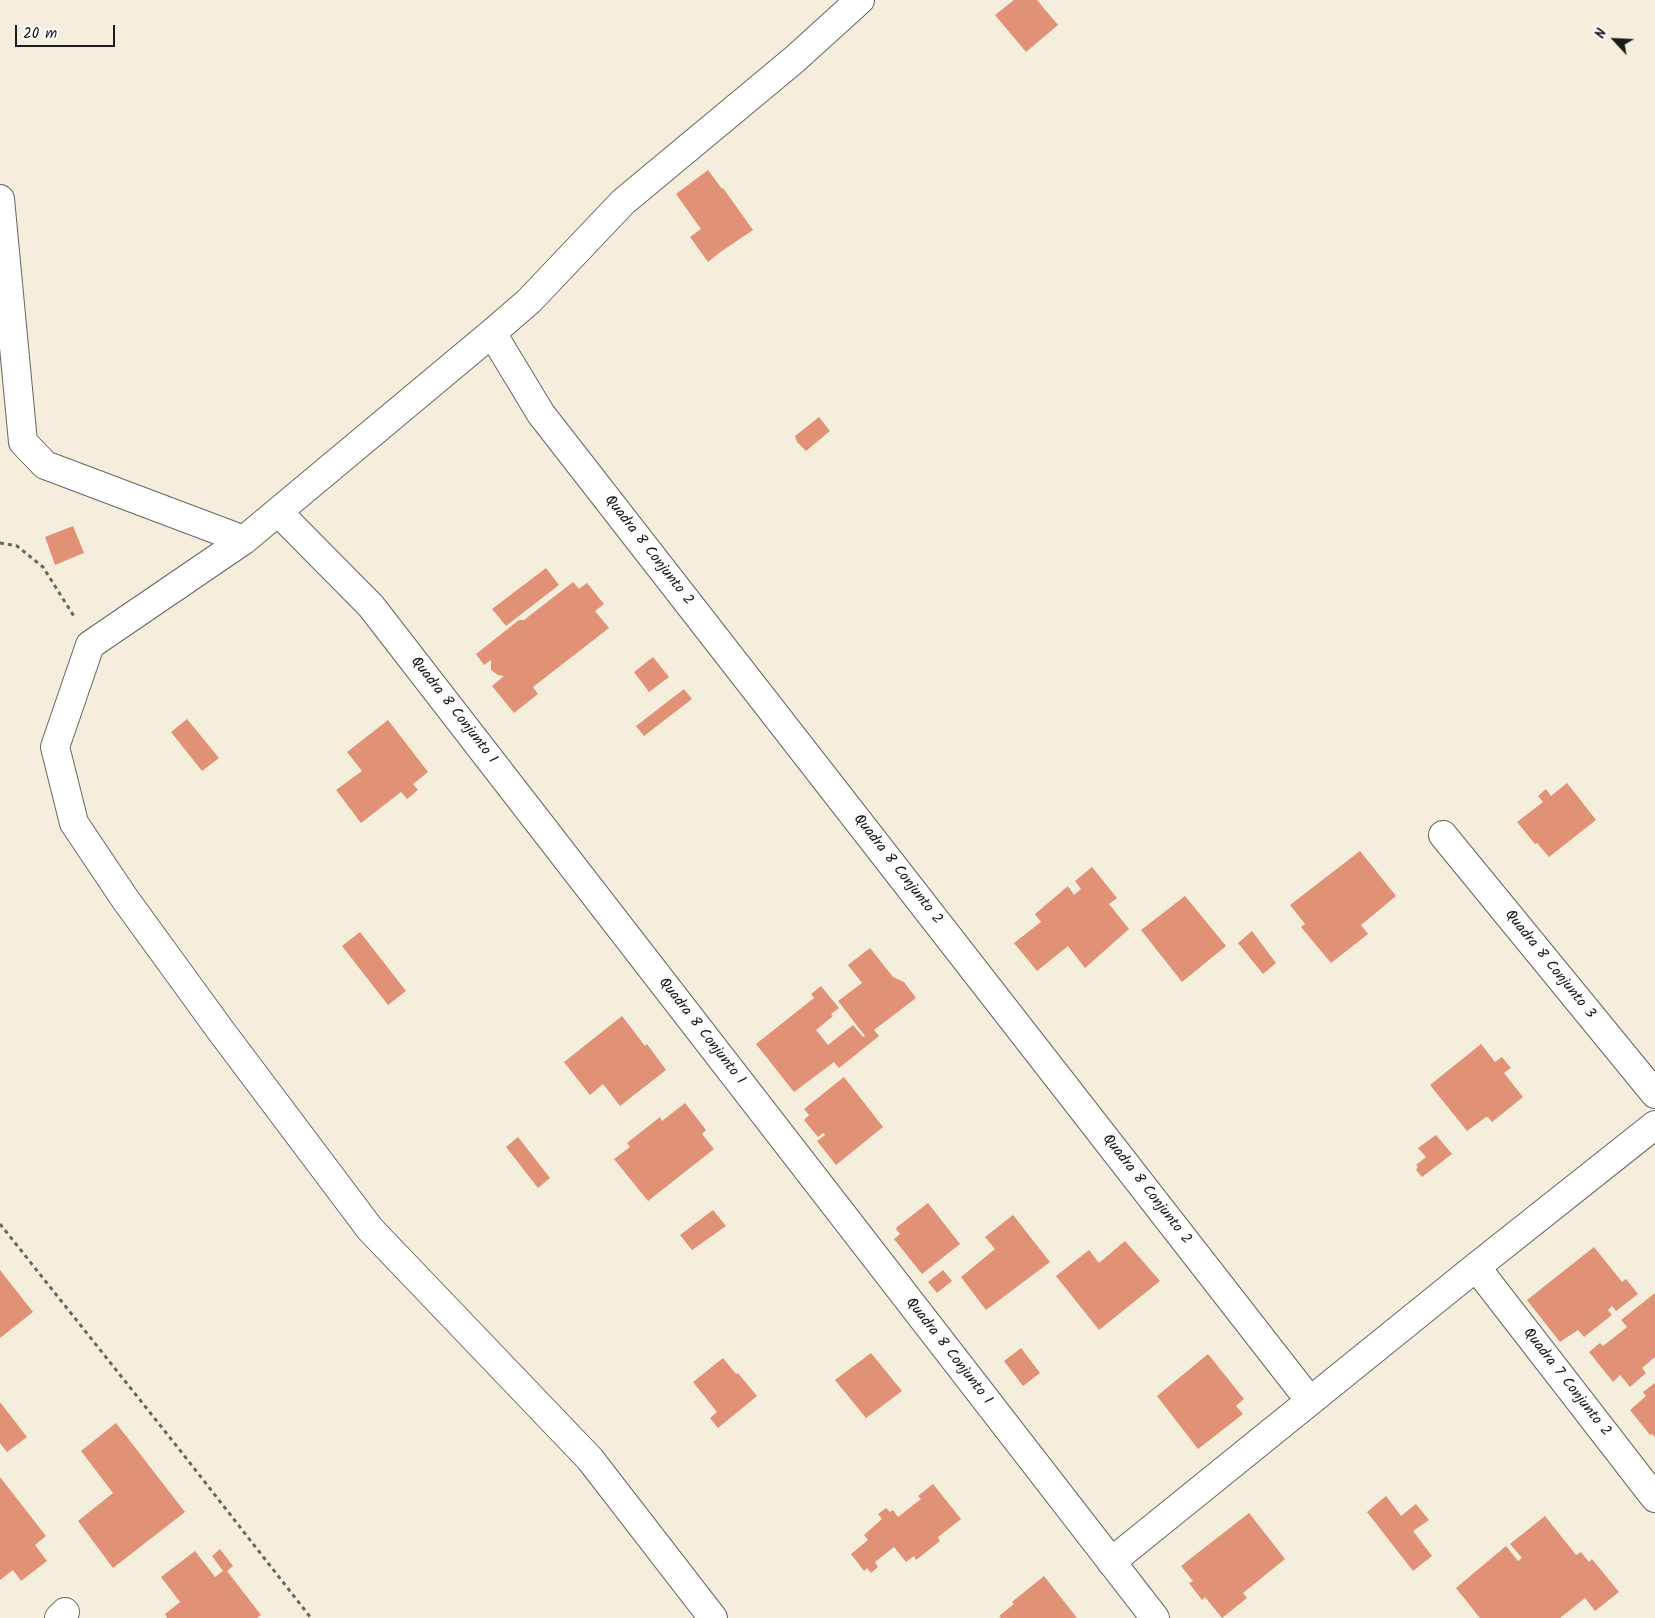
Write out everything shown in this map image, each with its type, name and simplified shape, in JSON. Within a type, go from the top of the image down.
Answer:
[{"type":"street","points":[[713,1618],[590,1459],[370,1229],[125,899],[74,822],[55,748],[90,645],[244,540],[492,333],[529,301],[623,202],[795,59],[860,0]]},
{"type":"street","points":[[0,199],[23,442],[45,465],[244,540]]},
{"type":"street","name":"Quadra 8 Conjunto 2","points":[[492,333],[541,414],[1310,1401]]},
{"type":"street","name":"Quadra 8 Conjunto 1","points":[[278,512],[371,606],[1155,1618]]},
{"type":"street","name":"Quadra 8 Conjunto 3","points":[[1443,835],[1655,1094]]},
{"type":"street","points":[[1111,1562],[1655,1125]]},
{"type":"street","name":"Quadra 7 Conjunto 2","points":[[1476,1267],[1655,1498]]},
{"type":"path","points":[[0,543],[17,546],[43,567],[90,645]]},
{"type":"path","points":[[0,1224],[311,1618]]},
{"type":"building","points":[[1014,0],[1037,0],[1058,25],[1026,52],[995,15]]},
{"type":"building","points":[[708,170],[753,230],[708,262],[690,237],[701,229],[676,194]]},
{"type":"building","points":[[819,417],[830,431],[806,451],[797,442],[795,436]]},
{"type":"building","points":[[73,526],[84,553],[55,565],[45,537]]},
{"type":"building","points":[[546,568],[559,585],[506,626],[492,609]]},
{"type":"building","points":[[573,582],[579,589],[587,583],[604,604],[595,611],[609,628],[533,687],[538,694],[514,713],[492,686],[504,676],[498,675],[491,670],[491,660],[484,665],[476,654],[519,620],[524,620]]},
{"type":"building","points":[[653,657],[669,677],[649,692],[634,672]]},
{"type":"building","points":[[684,689],[692,699],[644,736],[636,726]]},
{"type":"building","points":[[187,719],[219,758],[202,771],[171,732]]},
{"type":"building","points":[[388,720],[428,772],[413,784],[418,790],[407,799],[401,792],[361,823],[336,790],[362,771],[347,752]]},
{"type":"building","points":[[1567,783],[1596,820],[1549,857],[1537,843],[1535,844],[1517,822],[1543,802],[1538,796],[1546,789],[1551,796]]},
{"type":"building","points":[[1360,851],[1396,896],[1361,925],[1368,934],[1331,963],[1301,927],[1305,924],[1290,905]]},
{"type":"building","points":[[1092,867],[1117,898],[1109,904],[1129,929],[1085,968],[1068,946],[1037,971],[1014,943],[1041,922],[1035,914],[1068,886],[1074,895],[1081,889],[1075,881]]},
{"type":"building","points":[[1185,896],[1226,946],[1182,982],[1141,930]]},
{"type":"building","points":[[1252,931],[1276,963],[1263,974],[1238,943]]},
{"type":"building","points":[[360,932],[406,991],[388,1005],[342,946]]},
{"type":"building","points":[[870,948],[893,977],[904,982],[916,998],[874,1030],[879,1036],[839,1068],[834,1062],[794,1092],[756,1044],[814,998],[811,994],[821,986],[839,1008],[831,1014],[833,1016],[816,1030],[828,1045],[853,1025],[863,1037],[865,1036],[838,1001],[862,983],[848,965]]},
{"type":"building","points":[[622,1016],[645,1046],[647,1044],[666,1070],[620,1106],[603,1084],[590,1095],[564,1062]]},
{"type":"building","points":[[1481,1044],[1495,1062],[1502,1057],[1511,1068],[1504,1073],[1523,1097],[1492,1122],[1486,1117],[1467,1131],[1430,1085]]},
{"type":"building","points":[[844,1077],[883,1127],[836,1165],[817,1141],[825,1135],[823,1133],[818,1137],[804,1120],[809,1115],[804,1109]]},
{"type":"building","points":[[685,1103],[706,1130],[702,1134],[714,1149],[648,1201],[614,1159],[630,1147],[627,1143],[660,1117],[662,1121]]},
{"type":"building","points":[[1436,1135],[1452,1154],[1422,1177],[1416,1170],[1418,1167],[1416,1165],[1426,1157],[1418,1148]]},
{"type":"building","points":[[518,1137],[550,1178],[538,1188],[506,1147]]},
{"type":"building","points":[[928,1203],[960,1244],[922,1274],[894,1239],[900,1234],[896,1229],[897,1227]]},
{"type":"building","points":[[713,1210],[726,1226],[692,1250],[680,1235]]},
{"type":"building","points":[[1013,1215],[1050,1262],[986,1310],[961,1277],[995,1249],[985,1237]]},
{"type":"building","points":[[1125,1241],[1160,1281],[1099,1330],[1056,1276],[1089,1250],[1099,1263]]},
{"type":"building","points":[[1594,1247],[1622,1282],[1626,1279],[1638,1294],[1616,1311],[1612,1306],[1608,1310],[1612,1315],[1584,1337],[1578,1330],[1560,1342],[1527,1300]]},
{"type":"building","points":[[0,1270],[33,1312],[0,1338]]},
{"type":"building","points":[[943,1270],[952,1281],[937,1293],[928,1282]]},
{"type":"building","points":[[1655,1293],[1655,1357],[1642,1368],[1646,1373],[1630,1387],[1620,1375],[1613,1382],[1589,1352],[1600,1343],[1603,1346],[1627,1327],[1621,1320]]},
{"type":"building","points":[[1021,1348],[1040,1373],[1023,1386],[1004,1361]]},
{"type":"building","points":[[871,1353],[902,1391],[866,1418],[835,1380]]},
{"type":"building","points":[[1208,1354],[1244,1399],[1236,1406],[1243,1414],[1198,1449],[1157,1396]]},
{"type":"building","points":[[723,1358],[757,1396],[718,1428],[710,1418],[717,1412],[693,1382]]},
{"type":"building","points":[[1655,1383],[1655,1437],[1652,1434],[1650,1435],[1630,1410],[1646,1396],[1643,1392]]},
{"type":"building","points":[[0,1402],[27,1437],[7,1452],[0,1443]]},
{"type":"building","points":[[116,1423],[185,1512],[113,1568],[78,1521],[113,1493],[81,1451]]},
{"type":"building","points":[[0,1477],[46,1536],[35,1545],[47,1561],[21,1581],[13,1570],[0,1580]]},
{"type":"building","points":[[933,1484],[961,1519],[938,1537],[940,1541],[916,1560],[914,1556],[906,1562],[894,1547],[875,1562],[878,1567],[871,1573],[867,1568],[864,1571],[851,1554],[868,1540],[864,1535],[882,1519],[878,1514],[886,1508],[890,1512],[893,1510],[898,1517],[921,1499],[918,1496]]},
{"type":"building","points":[[1386,1496],[1401,1516],[1416,1504],[1429,1520],[1413,1531],[1432,1556],[1413,1571],[1367,1512]]},
{"type":"building","points":[[1249,1513],[1285,1559],[1243,1593],[1247,1598],[1222,1618],[1205,1597],[1202,1600],[1189,1583],[1193,1581],[1181,1566]]},
{"type":"building","points":[[1545,1516],[1576,1555],[1581,1552],[1589,1562],[1592,1559],[1619,1592],[1595,1611],[1585,1598],[1560,1618],[1480,1618],[1456,1588],[1506,1546],[1518,1561],[1522,1558],[1510,1544]]},
{"type":"building","points":[[220,1549],[233,1566],[227,1571],[261,1615],[257,1618],[167,1618],[165,1614],[180,1602],[161,1577],[195,1551],[215,1577],[223,1571],[212,1556]]},
{"type":"building","points":[[1044,1576],[1077,1618],[1001,1618],[999,1616],[1014,1604],[1012,1602]]}]
